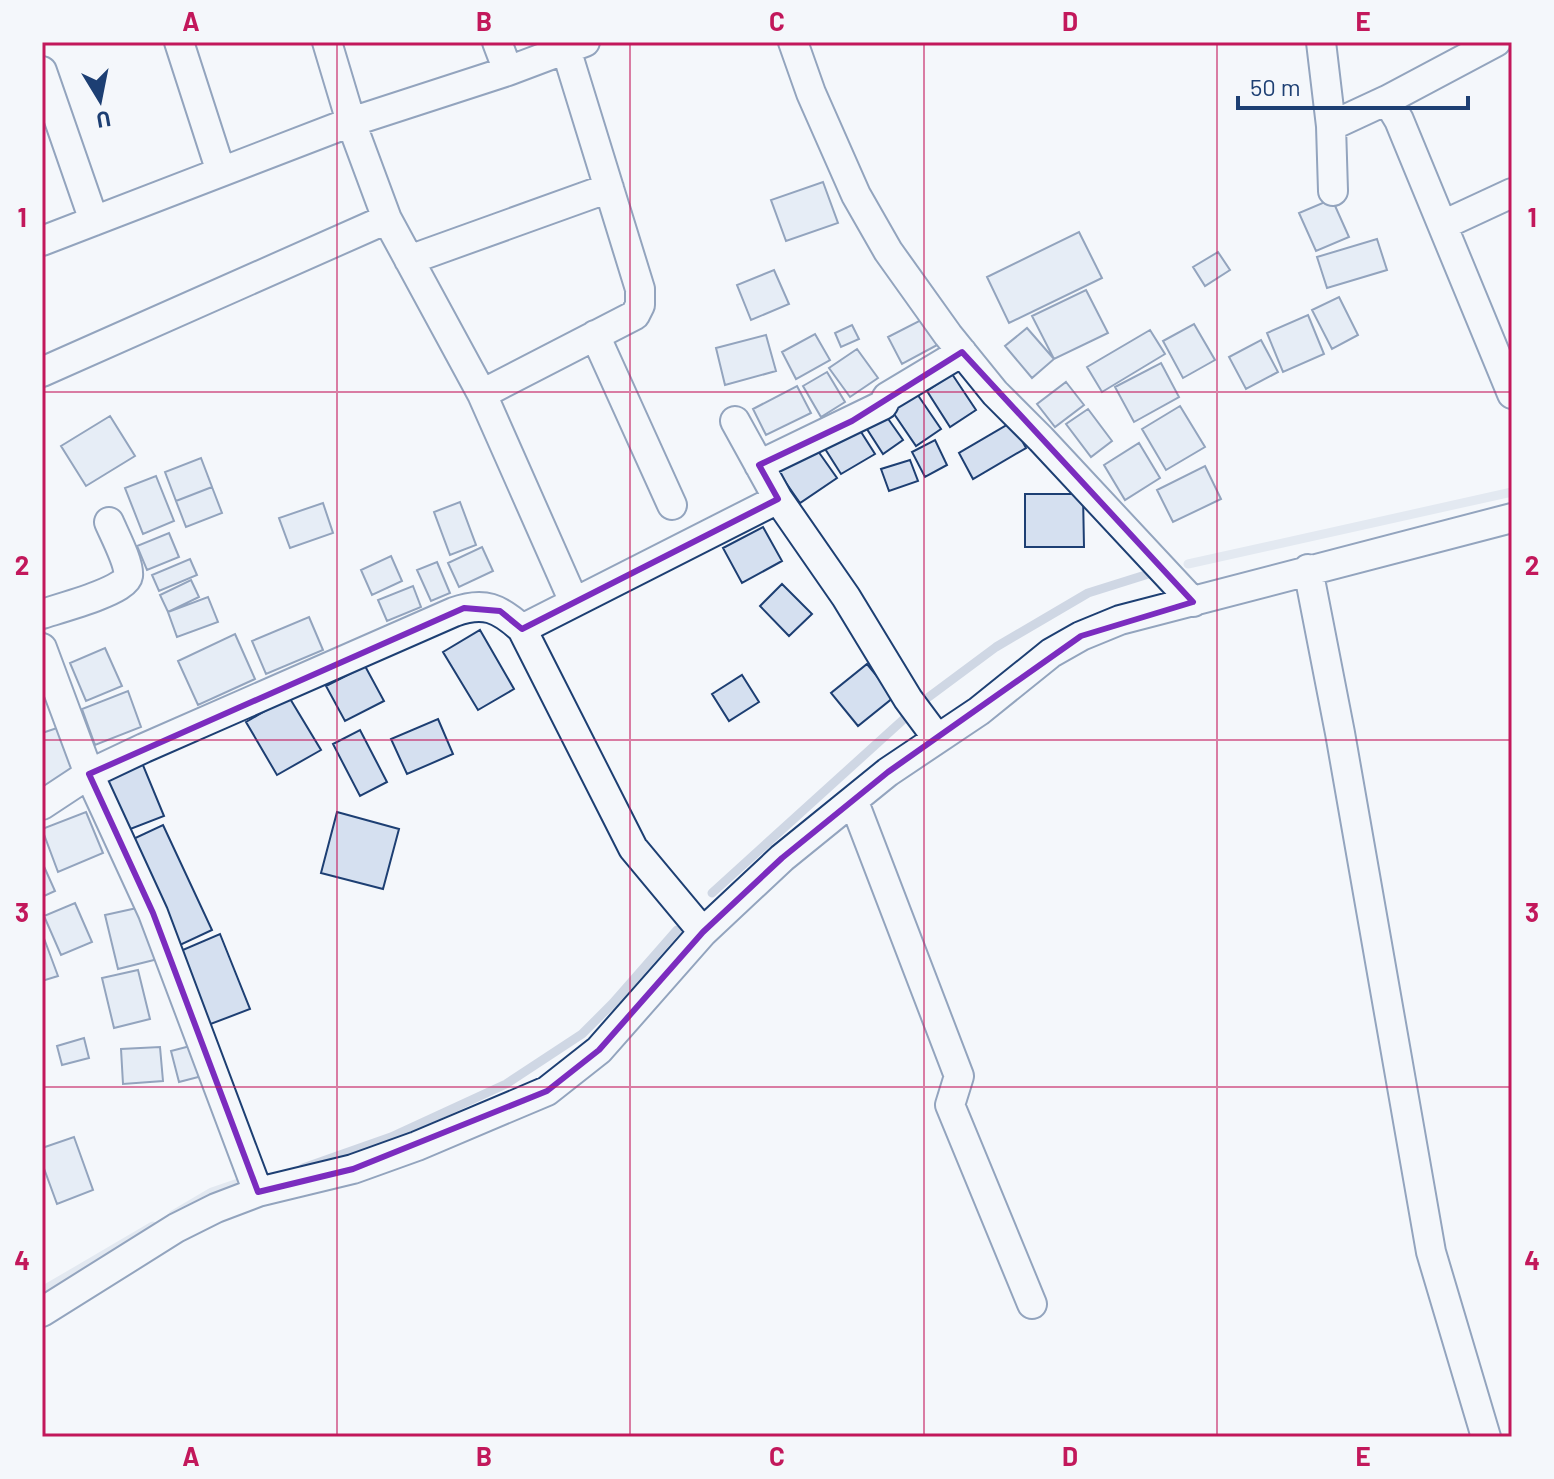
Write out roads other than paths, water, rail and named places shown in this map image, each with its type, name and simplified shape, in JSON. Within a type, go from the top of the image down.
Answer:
[{"type":"street","points":[[179,42],[221,172]]},
{"type":"street","points":[[327,42],[351,122],[387,219],[482,394],[574,602]]},
{"type":"street","points":[[497,42],[508,71]]},
{"type":"street","points":[[793,42],[811,93],[856,195],[888,251],[995,393],[1193,602]]},
{"type":"street","points":[[1321,42],[1331,126],[1333,191]]},
{"type":"street","points":[[1331,126],[1496,42]]},
{"type":"street","points":[[42,241],[351,122],[576,46],[609,188],[640,289],[640,305],[635,315],[482,394]]},
{"type":"street","points":[[42,71],[94,221]]},
{"type":"street","points":[[1387,100],[1399,120],[1512,394]]},
{"type":"street","points":[[409,260],[609,188]]},
{"type":"street","points":[[1443,225],[1512,193]]},
{"type":"street","points":[[42,372],[387,219]]},
{"type":"street","points":[[595,335],[672,505]]},
{"type":"street","points":[[759,465],[883,405],[887,397],[962,352]]},
{"type":"street","points":[[735,421],[778,499],[846,597],[908,699],[932,732]]},
{"type":"street","points":[[522,629],[778,499]]},
{"type":"street","points":[[42,1312],[254,1182],[353,1169],[417,1146],[547,1091],[599,1050],[703,932],[782,858],[854,802],[932,732],[979,711],[1051,653],[1081,636],[1120,620],[1512,518]]},
{"type":"street","points":[[42,614],[125,583],[129,574],[127,565],[109,522]]},
{"type":"street","points":[[1308,569],[1340,733],[1431,1252],[1486,1437]]},
{"type":"street","points":[[42,805],[89,774],[144,748],[464,608],[481,606],[500,611],[522,629],[633,848],[703,932]]},
{"type":"street","points":[[42,648],[89,774],[153,913],[254,1182]]},
{"type":"street","points":[[854,802],[959,1076],[950,1105],[1032,1304]]},
{"type":"waterway","points":[[1188,564],[1512,492]]},
{"type":"waterway","points":[[712,893],[926,699],[996,647],[1088,593],[1158,571]]},
{"type":"waterway","points":[[303,1168],[391,1137],[506,1084],[582,1034],[677,930]]},
{"type":"waterway","points":[[173,1215],[212,1192],[250,1179]]},
{"type":"waterway","points":[[42,1291],[153,1226]]}]
